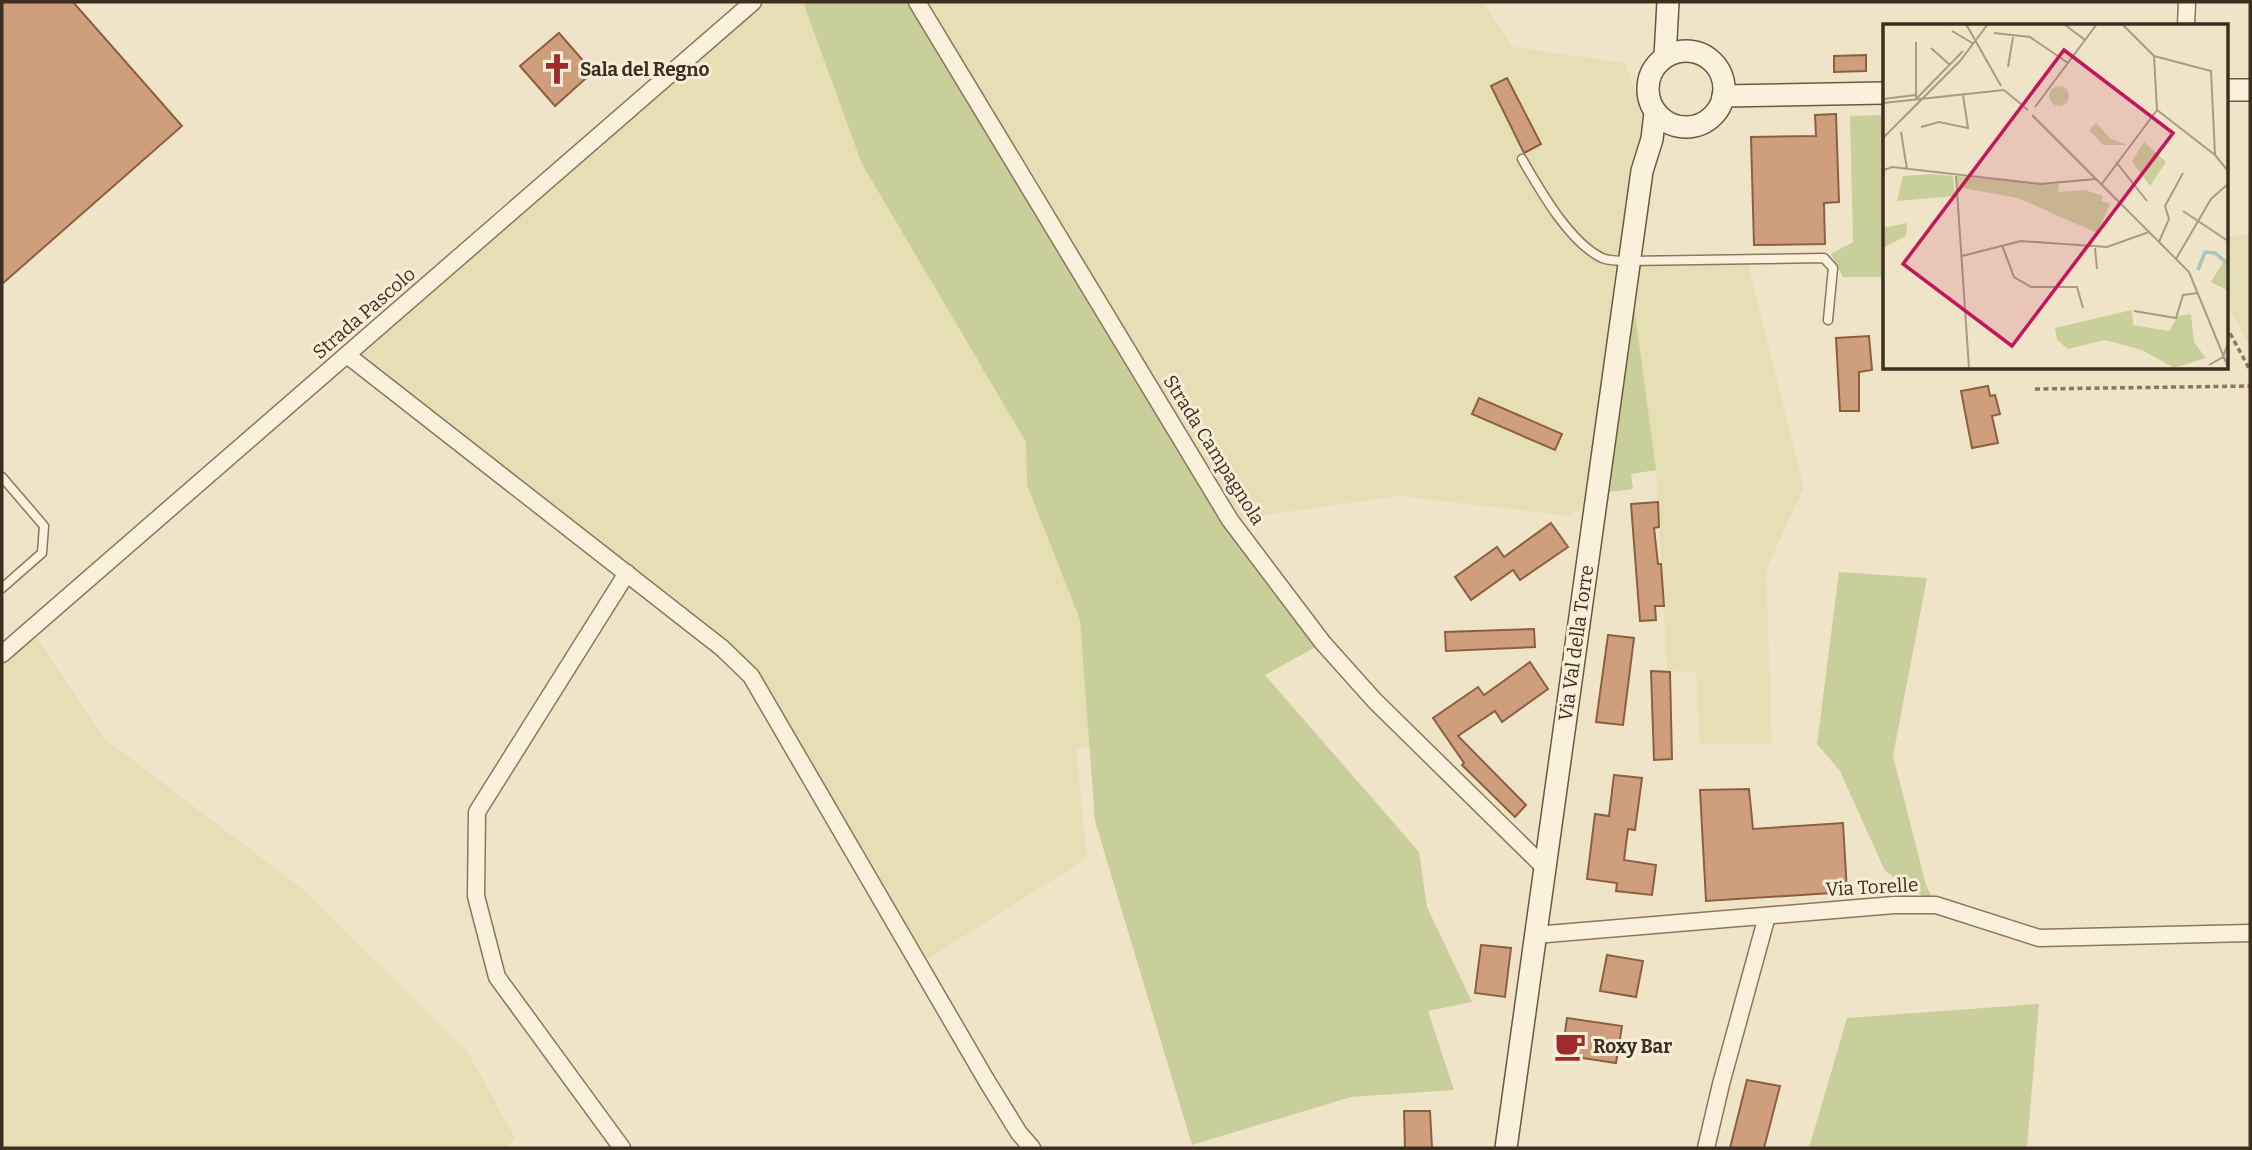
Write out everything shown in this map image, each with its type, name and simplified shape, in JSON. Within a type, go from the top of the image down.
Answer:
[{"type":"street","name":"Strada Pascolo","points":[[2,654],[752,2]]},
{"type":"street","name":"Strada Campagnola","points":[[916,2],[1230,520],[1323,643],[1375,701],[1544,867]]},
{"type":"street","points":[[2186,24],[2187,2]]},
{"type":"street","points":[[1652,139],[1681,127],[1704,123],[1713,116],[1723,96],[1724,85],[1715,64],[1696,52],[1667,7]]},
{"type":"street","points":[[1665,57],[1667,7]]},
{"type":"street","points":[[1681,127],[1671,125],[1655,113],[1649,102],[1649,77],[1655,66],[1674,52],[1696,52]]},
{"type":"street","points":[[2228,90],[2250,90]]},
{"type":"street","points":[[1723,96],[1883,93]]},
{"type":"street","name":"Via Val della Torre","points":[[1506,1148],[1629,261],[1642,171],[1652,139],[1655,113]]},
{"type":"street","points":[[347,355],[722,648],[751,676],[988,1083],[1019,1133],[1032,1148]]},
{"type":"street","points":[[622,1148],[497,977],[476,896],[477,812],[626,573]]},
{"type":"street","name":"Via Torelle","points":[[1535,935],[1894,905],[1936,905],[2039,938],[2250,933]]},
{"type":"street","points":[[1706,1148],[1767,916]]},
{"type":"lane","points":[[1522,159],[1548,204],[1584,245],[1604,259],[1629,261],[1824,258],[1833,268],[1828,320]]},
{"type":"lane","points":[[2,477],[44,526],[42,553],[2,588]]},
{"type":"path","points":[[2228,330],[2250,370]]},
{"type":"path","points":[[2035,389],[2250,386]]},
{"type":"shaded area","points":[[753,2],[803,2],[862,164],[1026,442],[1027,485],[1080,620],[1090,746],[1076,749],[1087,858],[918,965],[751,676],[347,355]]},
{"type":"shaded area","points":[[917,2],[1483,2],[1513,47],[1625,63],[1652,139],[1630,261],[1747,259],[1804,487],[1766,570],[1772,744],[1700,744],[1696,672],[1667,671],[1656,470],[1631,474],[1633,489],[1608,492],[1570,516],[1399,496],[1230,520]]},
{"type":"shaded area","points":[[2250,234],[2250,347],[2228,305],[2228,236]]},
{"type":"shaded area","points":[[31,629],[105,739],[305,891],[467,1051],[515,1138],[507,1148],[2,1148],[2,654]]},
{"type":"green space","points":[[803,2],[917,2],[1230,520],[1323,643],[1265,675],[1419,852],[1427,907],[1472,1002],[1428,1011],[1454,1090],[1351,1097],[1192,1145],[1095,821],[1080,620],[1027,485],[1026,442],[862,164]]},
{"type":"green space","points":[[1883,115],[1883,277],[1843,277],[1831,254],[1853,242],[1850,116]]},
{"type":"green space","points":[[1634,306],[1656,470],[1631,474],[1633,489],[1608,492]]},
{"type":"green space","points":[[1839,572],[1927,578],[1893,756],[1926,885],[1936,905],[1885,871],[1840,771],[1817,744]]},
{"type":"green space","points":[[2039,1004],[2027,1148],[1809,1148],[1847,1018]]},
{"type":"building","points":[[2,2],[73,2],[182,126],[2,284]]},
{"type":"building","name":"Sala del Regno","points":[[559,33],[593,72],[555,106],[520,66]]},
{"type":"building","points":[[1866,55],[1866,71],[1834,72],[1834,56]]},
{"type":"building","points":[[1507,78],[1541,144],[1524,153],[1491,86]]},
{"type":"building","points":[[1836,114],[1839,202],[1824,203],[1825,244],[1754,245],[1751,137],[1816,136],[1815,115]]},
{"type":"building","points":[[1869,336],[1872,370],[1859,372],[1859,411],[1840,411],[1836,338]]},
{"type":"building","points":[[1988,386],[1990,396],[1995,395],[2000,414],[1992,416],[1998,443],[1972,448],[1961,391]]},
{"type":"building","points":[[1479,398],[1562,434],[1555,450],[1472,414]]},
{"type":"building","points":[[1658,502],[1659,527],[1654,528],[1658,564],[1661,564],[1664,606],[1655,606],[1656,620],[1640,621],[1631,504]]},
{"type":"building","points":[[1551,523],[1568,547],[1520,580],[1513,570],[1471,600],[1455,577],[1497,547],[1504,557]]},
{"type":"building","points":[[1534,629],[1535,647],[1446,651],[1445,632]]},
{"type":"building","points":[[1608,635],[1634,638],[1623,725],[1596,722]]},
{"type":"building","points":[[1530,662],[1548,689],[1502,722],[1495,711],[1458,736],[1526,805],[1515,817],[1462,765],[1464,763],[1433,718],[1478,687],[1484,695]]},
{"type":"building","points":[[1651,671],[1670,672],[1672,759],[1654,760]]},
{"type":"building","points":[[1614,775],[1642,778],[1635,830],[1628,829],[1624,860],[1656,865],[1652,895],[1616,891],[1617,883],[1587,879],[1595,814],[1609,816]]},
{"type":"building","points":[[1749,789],[1753,829],[1843,823],[1847,892],[1706,901],[1700,790]]},
{"type":"building","points":[[1481,945],[1511,948],[1505,997],[1475,993]]},
{"type":"building","points":[[1607,955],[1643,961],[1636,997],[1600,991]]},
{"type":"building","points":[[1567,1018],[1622,1026],[1616,1063],[1562,1055]]},
{"type":"building","points":[[1747,1080],[1780,1086],[1764,1148],[1730,1148]]},
{"type":"building","points":[[1404,1111],[1430,1111],[1432,1148],[1405,1148]]},
{"type":"place","name":"Sala del Regno","points":[[557,69]]},
{"type":"place","name":"Roxy Bar","points":[[1570,1046]]}]
